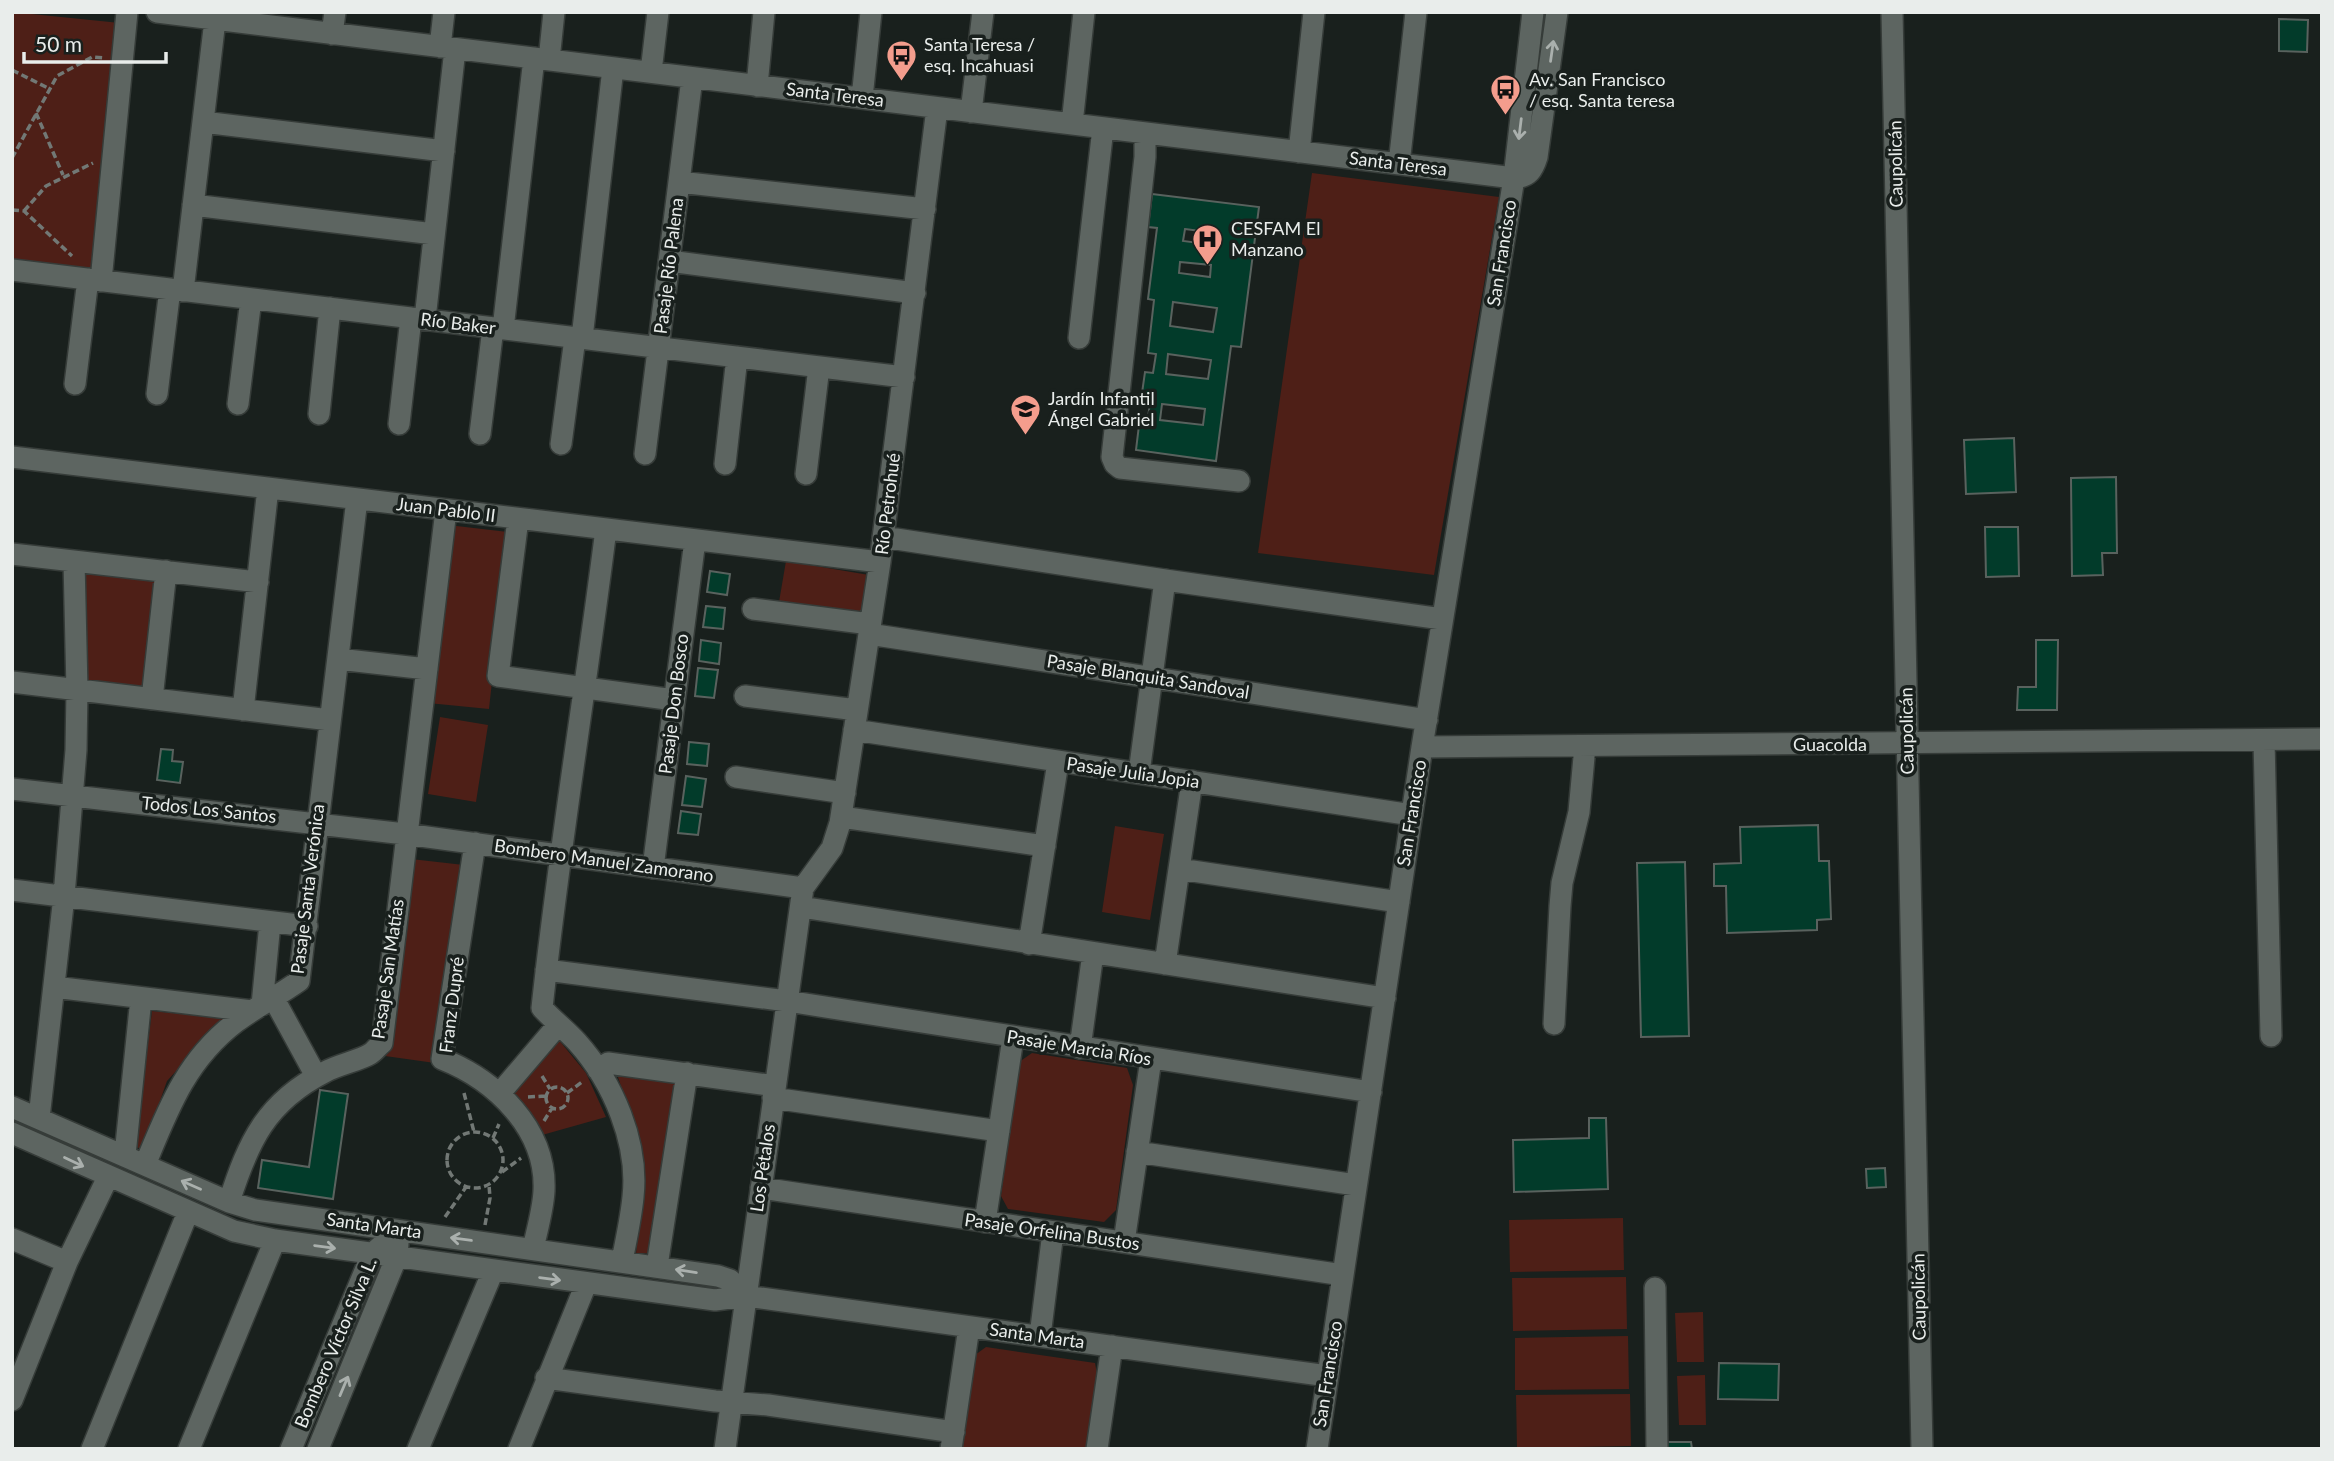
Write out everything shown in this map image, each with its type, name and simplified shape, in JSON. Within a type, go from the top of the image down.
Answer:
[{"type":"street","points":[[75,384],[95,280],[113,154],[127,12]]},
{"type":"street","name":"Santa Teresa","points":[[157,12],[334,23],[447,48],[1514,178]]},
{"type":"street","points":[[399,424],[434,234],[444,151],[447,48],[444,12]]},
{"type":"street","points":[[480,434],[541,59],[554,12]]},
{"type":"street","points":[[652,72],[658,12]]},
{"type":"street","points":[[757,86],[764,12]]},
{"type":"street","points":[[862,98],[872,12]]},
{"type":"street","points":[[971,112],[983,12]]},
{"type":"street","points":[[1072,124],[1084,12]]},
{"type":"street","points":[[1298,152],[1314,12]]},
{"type":"street","points":[[1399,164],[1416,12]]},
{"type":"street","name":"San Francisco","points":[[1317,1449],[1422,747],[1514,178],[1533,12]]},
{"type":"street","points":[[1514,178],[1532,171],[1537,157],[1557,12]]},
{"type":"street","name":"Caupolicán","points":[[1892,12],[1922,1449]]},
{"type":"street","points":[[157,394],[193,205],[203,121],[227,18]]},
{"type":"street","points":[[561,444],[578,338],[613,68]]},
{"type":"street","name":"Pasaje Río Palena","points":[[645,454],[692,78]]},
{"type":"street","name":"Río Petrohué","points":[[802,898],[832,848],[841,817],[880,562],[937,108]]},
{"type":"street","points":[[203,121],[444,151]]},
{"type":"street","points":[[1079,338],[1103,128]]},
{"type":"street","points":[[1145,133],[1145,157],[1112,457],[1120,468],[1239,481]]},
{"type":"street","points":[[679,182],[925,209]]},
{"type":"street","points":[[193,205],[434,234]]},
{"type":"street","points":[[669,261],[915,293]]},
{"type":"street","name":"Río Baker","points":[[12,271],[904,377]]},
{"type":"street","points":[[238,404],[251,299]]},
{"type":"street","points":[[319,414],[331,308]]},
{"type":"street","points":[[725,464],[737,357]]},
{"type":"street","points":[[806,474],[819,367]]},
{"type":"street","name":"Juan Pablo II","points":[[12,457],[880,562]]},
{"type":"street","points":[[243,710],[268,488]]},
{"type":"street","name":"Pasaje Santa Verónica","points":[[145,1165],[175,1092],[188,1071],[221,1034],[299,981],[307,926],[316,822],[357,499]]},
{"type":"street","points":[[405,834],[446,510]]},
{"type":"street","points":[[518,519],[498,676],[674,700]]},
{"type":"street","points":[[606,529],[586,689],[560,855],[542,1008],[577,1042],[598,1070],[615,1102],[626,1132],[634,1195],[622,1261]]},
{"type":"street","points":[[883,537],[1443,619]]},
{"type":"street","name":"Pasaje Don Bosco","points":[[653,868],[695,540]]},
{"type":"street","points":[[12,554],[258,582]]},
{"type":"street","points":[[39,1118],[64,896],[76,750],[74,561]]},
{"type":"street","points":[[152,699],[166,572]]},
{"type":"street","points":[[1139,773],[1165,580]]},
{"type":"street","name":"Pasaje Blanquita Sandoval","points":[[753,609],[1152,677],[1427,720]]},
{"type":"street","points":[[338,659],[427,669]]},
{"type":"street","points":[[12,682],[330,720]]},
{"type":"street","name":"Pasaje Julia Jopia","points":[[745,696],[1058,762],[1412,815]]},
{"type":"street","name":"Guacolda","points":[[1422,747],[2322,739]]},
{"type":"street","points":[[2264,740],[2270,1036]]},
{"type":"street","points":[[1554,1024],[1562,883],[1579,812],[1585,746]]},
{"type":"street","points":[[1029,943],[1058,762]]},
{"type":"street","points":[[736,777],[845,793]]},
{"type":"street","points":[[1165,964],[1192,781]]},
{"type":"street","name":"Todos Los Santos","points":[[12,789],[405,834]]},
{"type":"street","points":[[841,817],[1045,846]]},
{"type":"street","name":"Bombero Manuel Zamorano","points":[[405,834],[653,868],[1029,943],[1385,998]]},
{"type":"street","name":"Pasaje San Matías","points":[[229,1202],[244,1155],[255,1136],[282,1102],[316,1076],[369,1055],[382,1043],[405,834]]},
{"type":"street","name":"Franz Dupré","points":[[475,843],[442,1059],[474,1074],[500,1093],[525,1124],[540,1161],[544,1191],[533,1249]]},
{"type":"street","points":[[1179,869],[1399,902]]},
{"type":"street","points":[[12,890],[307,926]]},
{"type":"street","name":"Los Pétalos","points":[[725,1449],[802,898]]},
{"type":"street","points":[[270,923],[262,1005],[316,1076]]},
{"type":"street","points":[[1080,1048],[1093,953]]},
{"type":"street","name":"Pasaje Marcia Ríos","points":[[546,970],[787,1002],[1371,1092]]},
{"type":"street","points":[[54,986],[141,998],[262,1005]]},
{"type":"street","points":[[125,1155],[141,998]]},
{"type":"street","points":[[500,1093],[558,1025]]},
{"type":"street","points":[[985,1222],[1013,1038]]},
{"type":"street","points":[[1124,1242],[1151,1059]]},
{"type":"street","points":[[598,1070],[608,1063],[687,1073],[774,1092],[999,1131]]},
{"type":"street","points":[[657,1266],[687,1073]]},
{"type":"street","name":"Santa Marta","points":[[12,1107],[229,1202],[255,1210],[718,1276],[730,1280],[746,1296]]},
{"type":"street","name":"Santa Marta","points":[[12,1133],[234,1231],[275,1240],[715,1300],[746,1296],[1328,1376]]},
{"type":"street","points":[[1137,1152],[1356,1185]]},
{"type":"street","points":[[12,1400],[22,1350],[108,1177]]},
{"type":"street","name":"Pasaje Orfelina Bustos","points":[[761,1188],[1343,1275]]},
{"type":"street","points":[[92,1449],[188,1212]]},
{"type":"street","name":"Bombero Víctor Silva L.","points":[[291,1449],[372,1254],[400,1230]]},
{"type":"street","name":"Bombero Víctor Silva L.","points":[[318,1449],[397,1256],[400,1230]]},
{"type":"street","points":[[1040,1336],[1054,1232]]},
{"type":"street","points":[[12,1239],[67,1262]]},
{"type":"street","points":[[189,1449],[275,1240]]},
{"type":"street","points":[[418,1449],[493,1271]]},
{"type":"street","points":[[519,1449],[586,1284]]},
{"type":"street","points":[[1655,1288],[1657,1449]]},
{"type":"street","points":[[546,1378],[768,1405],[952,1441],[969,1327]]},
{"type":"street","points":[[1097,1449],[1112,1346]]},
{"type":"path","points":[[12,158],[57,76],[92,57],[123,58]]},
{"type":"path","points":[[12,71],[50,89]]},
{"type":"path","points":[[36,113],[63,176]]},
{"type":"path","points":[[24,211],[46,186],[113,154]]},
{"type":"path","points":[[12,210],[24,211],[76,259]]},
{"type":"path","points":[[457,1065],[474,1132]]},
{"type":"path","points":[[557,1086],[567,1093],[568,1100],[564,1107],[553,1109],[547,1104],[545,1097],[550,1089],[557,1086]]},
{"type":"path","points":[[474,1132],[493,1138],[500,1145],[503,1154],[500,1174],[489,1185],[474,1189],[466,1187],[451,1175],[447,1166],[450,1147],[456,1139],[474,1132]]},
{"type":"path","points":[[482,1242],[490,1198],[489,1185]]},
{"type":"shaded area","points":[[12,12],[120,23],[93,278],[12,266]]},
{"type":"shaded area","points":[[1312,173],[1499,197],[1434,575],[1258,553]]},
{"type":"shaded area","points":[[448,525],[508,532],[489,709],[428,703]]},
{"type":"shaded area","points":[[786,561],[869,575],[862,616],[779,602]]},
{"type":"shaded area","points":[[81,572],[159,582],[146,691],[86,681]]},
{"type":"shaded area","points":[[440,717],[488,725],[476,802],[428,794]]},
{"type":"shaded area","points":[[1115,826],[1164,834],[1150,920],[1102,912]]},
{"type":"shaded area","points":[[411,859],[464,865],[435,1063],[385,1056]]},
{"type":"shaded area","points":[[152,1011],[232,1019],[207,1037],[167,1081],[143,1149],[135,1147]]},
{"type":"shaded area","points":[[558,1039],[586,1073],[606,1117],[535,1137],[509,1091]]},
{"type":"shaded area","points":[[1032,1053],[1127,1068],[1133,1085],[1116,1210],[1104,1222],[1008,1209],[1001,1196],[1019,1062]]},
{"type":"shaded area","points":[[617,1074],[677,1084],[650,1253],[636,1254],[644,1173]]},
{"type":"shaded area","points":[[1623,1218],[1624,1270],[1510,1272],[1509,1220]]},
{"type":"shaded area","points":[[1626,1277],[1627,1329],[1513,1331],[1512,1278]]},
{"type":"shaded area","points":[[1703,1312],[1704,1362],[1677,1362],[1675,1313]]},
{"type":"shaded area","points":[[1628,1336],[1629,1389],[1515,1390],[1515,1338]]},
{"type":"shaded area","points":[[986,1347],[1095,1363],[1098,1379],[1087,1449],[962,1449],[975,1355]]},
{"type":"shaded area","points":[[1705,1375],[1706,1425],[1679,1425],[1677,1376]]},
{"type":"shaded area","points":[[1630,1394],[1631,1446],[1517,1448],[1516,1395]]},
{"type":"building","points":[[2279,19],[2308,20],[2307,52],[2279,51]]},
{"type":"building","points":[[1152,194],[1259,207],[1241,347],[1231,346],[1216,461],[1136,450],[1140,417],[1148,418],[1150,402],[1141,400],[1145,372],[1153,373],[1156,354],[1148,353],[1154,300],[1148,299],[1157,228],[1148,227]],"holes":[[[1185,229],[1216,233],[1214,245],[1183,241]],[[1180,262],[1211,265],[1210,277],[1179,273]],[[1173,302],[1217,308],[1213,332],[1170,326]],[[1168,354],[1211,360],[1208,379],[1166,374]],[[1162,404],[1205,409],[1203,425],[1160,420]]]},
{"type":"building","points":[[2014,438],[2016,492],[1966,494],[1964,440]]},
{"type":"building","points":[[2116,477],[2117,553],[2102,553],[2103,575],[2072,576],[2071,478]]},
{"type":"building","points":[[1985,527],[2018,527],[2019,576],[1986,577]]},
{"type":"building","points":[[710,571],[730,574],[727,595],[707,592]]},
{"type":"building","points":[[706,606],[725,608],[723,629],[703,627]]},
{"type":"building","points":[[701,640],[721,643],[719,664],[699,661]]},
{"type":"building","points":[[2036,640],[2058,640],[2057,710],[2017,710],[2018,687],[2036,687]]},
{"type":"building","points":[[698,668],[718,670],[714,698],[695,696]]},
{"type":"building","points":[[689,742],[709,744],[707,766],[687,764]]},
{"type":"building","points":[[161,749],[173,750],[172,761],[183,762],[180,783],[157,780]]},
{"type":"building","points":[[686,776],[706,779],[702,807],[682,805]]},
{"type":"building","points":[[681,811],[701,814],[698,835],[678,833]]},
{"type":"building","points":[[1818,825],[1819,861],[1829,861],[1831,919],[1817,920],[1817,930],[1727,933],[1726,886],[1714,886],[1714,864],[1741,863],[1740,827]]},
{"type":"building","points":[[1685,862],[1689,1036],[1641,1037],[1637,863]]},
{"type":"building","points":[[320,1090],[348,1094],[333,1199],[258,1188],[262,1160],[309,1167]]},
{"type":"building","points":[[1589,1118],[1606,1118],[1608,1189],[1514,1192],[1513,1140],[1589,1138]]},
{"type":"building","points":[[1885,1168],[1886,1187],[1867,1188],[1866,1169]]},
{"type":"building","points":[[1719,1363],[1779,1364],[1778,1400],[1718,1399]]},
{"type":"building","points":[[1667,1442],[1691,1442],[1692,1449],[1667,1449]]},
{"type":"place","name":"Santa Teresa / esq. Incahuasi","points":[[901,82]]},
{"type":"place","name":"Av. San Francisco / esq. Santa teresa","points":[[1506,117]]},
{"type":"place","name":"CESFAM El Manzano","points":[[1208,266]]},
{"type":"place","name":"Jardín Infantil Ángel Gabriel","points":[[1025,436]]}]
